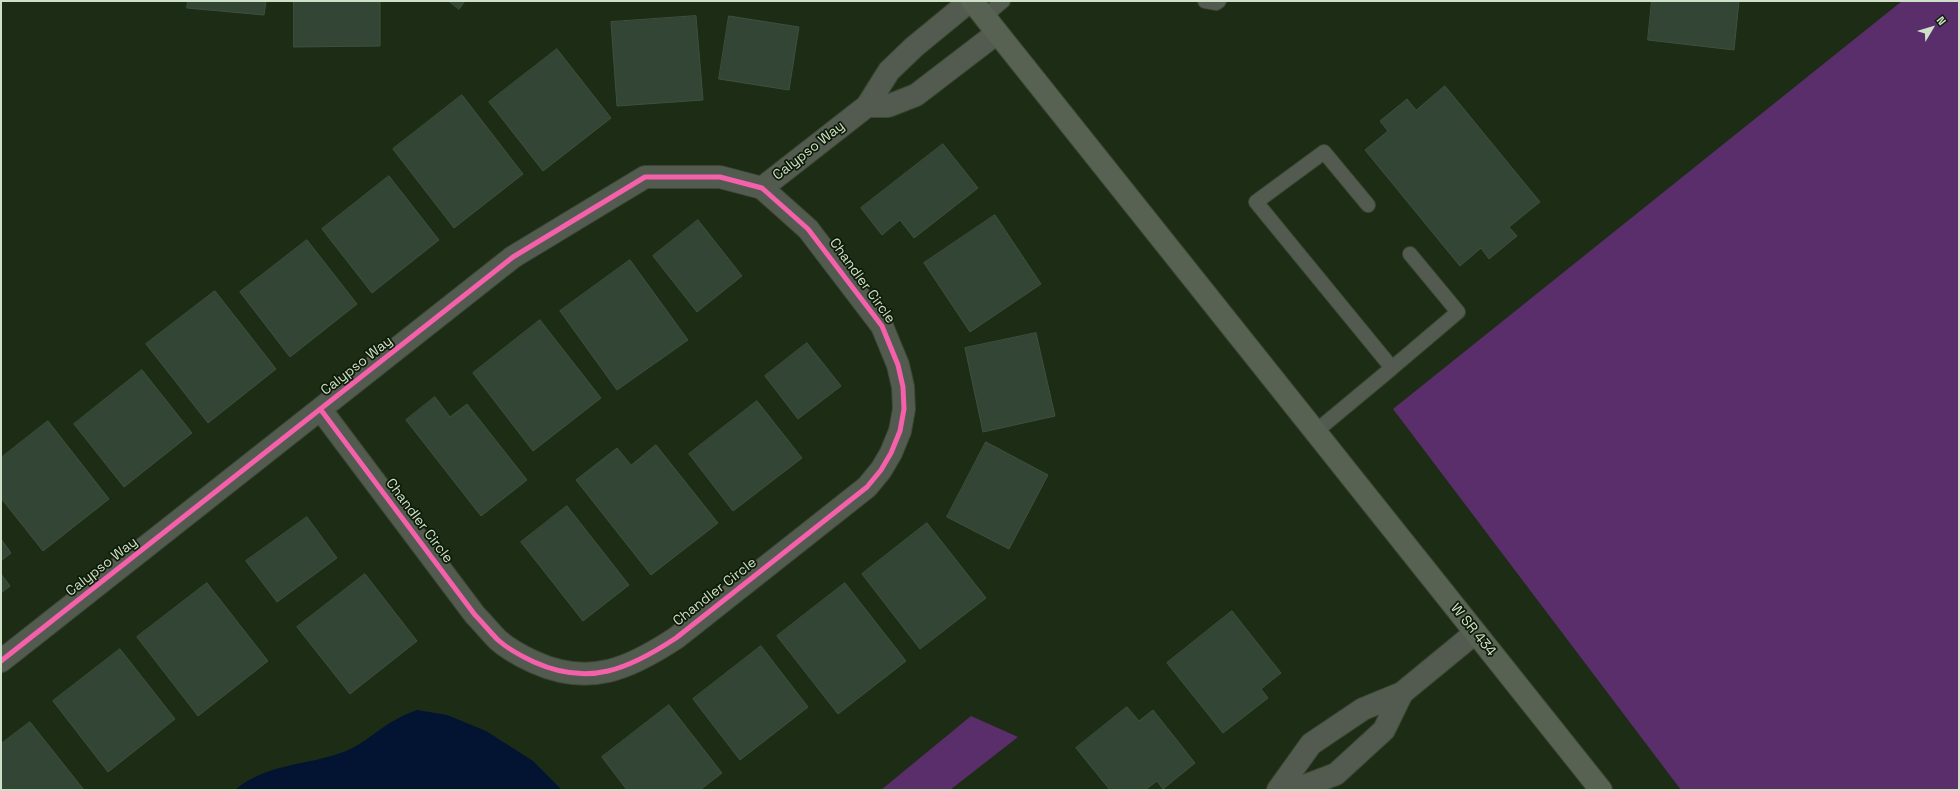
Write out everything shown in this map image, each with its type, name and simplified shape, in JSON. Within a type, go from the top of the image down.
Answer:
[{"type":"main road","name":"W SR 434","points":[[981,13],[1601,790]]},
{"type":"street","points":[[867,106],[888,106],[916,95],[981,13]]},
{"type":"street","name":"Calypso Way","points":[[1,662],[513,257],[645,178],[720,177],[762,188],[867,106],[889,71],[914,47],[981,13]]},
{"type":"street","name":"Chandler Circle","points":[[321,410],[475,615],[498,640],[520,655],[545,667],[567,673],[585,674],[604,672],[621,668],[648,656],[676,638],[867,487],[881,470],[900,431],[904,409],[903,387],[898,365],[882,326],[808,229],[762,188]]},
{"type":"street","points":[[1278,790],[1311,744],[1363,709],[1402,693],[1476,633]]},
{"type":"street","points":[[1294,790],[1336,774],[1384,730],[1402,693]]},
{"type":"lane","points":[[981,13],[1003,1]]},
{"type":"lane","points":[[1205,1],[1216,3],[1219,1]]},
{"type":"lane","points":[[1368,205],[1324,152],[1256,202],[1392,368]]},
{"type":"lane","points":[[1315,432],[1458,312],[1410,254]]},
{"type":"shaded area","points":[[1902,1],[1959,1],[1959,790],[1681,790],[1393,409]]},
{"type":"shaded area","points":[[971,716],[1018,737],[950,790],[881,790]]},
{"type":"water","points":[[417,710],[447,715],[486,731],[533,761],[562,790],[235,790],[247,781],[274,770],[332,756],[353,748],[390,723]]},
{"type":"building","points":[[188,1],[266,1],[264,15],[187,8]]},
{"type":"building","points":[[294,1],[380,1],[380,46],[294,47]]},
{"type":"building","points":[[449,1],[465,1],[459,9]]},
{"type":"building","points":[[1652,1],[1739,1],[1734,50],[1648,40]]},
{"type":"building","points":[[696,16],[703,100],[617,106],[611,22]]},
{"type":"building","points":[[729,16],[799,27],[789,90],[719,79]]},
{"type":"building","points":[[557,49],[611,118],[543,171],[489,102]]},
{"type":"building","points":[[1445,86],[1540,202],[1509,227],[1517,236],[1489,259],[1481,248],[1460,266],[1365,150],[1388,131],[1380,121],[1407,99],[1416,110]]},
{"type":"building","points":[[462,95],[523,174],[454,228],[393,149]]},
{"type":"building","points":[[943,144],[978,188],[914,238],[900,220],[882,235],[861,208]]},
{"type":"building","points":[[389,176],[439,240],[372,293],[322,229]]},
{"type":"building","points":[[995,215],[1041,284],[970,332],[924,263]]},
{"type":"building","points":[[698,220],[742,276],[697,312],[653,256]]},
{"type":"building","points":[[307,240],[357,304],[290,357],[240,292]]},
{"type":"building","points":[[630,260],[688,340],[617,390],[560,311]]},
{"type":"building","points":[[215,291],[276,369],[208,423],[146,344]]},
{"type":"building","points":[[540,320],[601,398],[533,451],[473,373]]},
{"type":"building","points":[[1036,333],[1055,416],[983,432],[965,348]]},
{"type":"building","points":[[807,343],[841,386],[798,419],[765,376]]},
{"type":"building","points":[[142,370],[192,433],[124,487],[74,424]]},
{"type":"building","points":[[435,397],[450,417],[467,404],[527,480],[481,516],[406,420]]},
{"type":"building","points":[[757,401],[802,458],[733,511],[689,454]]},
{"type":"building","points":[[48,421],[109,499],[43,551],[1,498],[1,458]]},
{"type":"building","points":[[986,442],[1048,475],[1009,549],[947,517]]},
{"type":"building","points":[[656,445],[718,523],[651,575],[576,480],[617,448],[631,465]]},
{"type":"building","points":[[567,506],[629,585],[583,621],[521,542]]},
{"type":"building","points":[[307,517],[337,558],[277,602],[246,561]]},
{"type":"building","points":[[927,523],[986,598],[920,649],[862,574]]},
{"type":"building","points":[[1,539],[11,553],[1,561]]},
{"type":"building","points":[[1,574],[10,586],[1,593]]},
{"type":"building","points":[[365,574],[417,641],[350,694],[297,627]]},
{"type":"building","points":[[207,583],[268,661],[198,716],[137,637]]},
{"type":"building","points":[[845,583],[906,661],[838,714],[777,636]]},
{"type":"building","points":[[1232,611],[1281,673],[1261,689],[1268,698],[1223,733],[1167,663]]},
{"type":"building","points":[[761,646],[808,707],[740,760],[693,699]]},
{"type":"building","points":[[120,649],[175,719],[108,772],[53,701]]},
{"type":"building","points":[[669,705],[722,773],[700,790],[627,790],[602,757]]},
{"type":"building","points":[[1127,707],[1139,721],[1153,710],[1195,763],[1163,789],[1157,781],[1145,790],[1110,790],[1076,748]]},
{"type":"building","points":[[30,722],[84,790],[1,790],[1,744]]},
{"type":"cycle path","points":[[1,661],[513,257],[645,177],[720,177],[762,188],[808,229],[882,326],[898,365],[903,387],[904,409],[900,431],[891,453],[881,470],[867,487],[676,638],[659,649],[625,666],[591,674],[573,673],[554,669],[534,662],[510,649],[498,640],[475,615],[321,410]]}]
